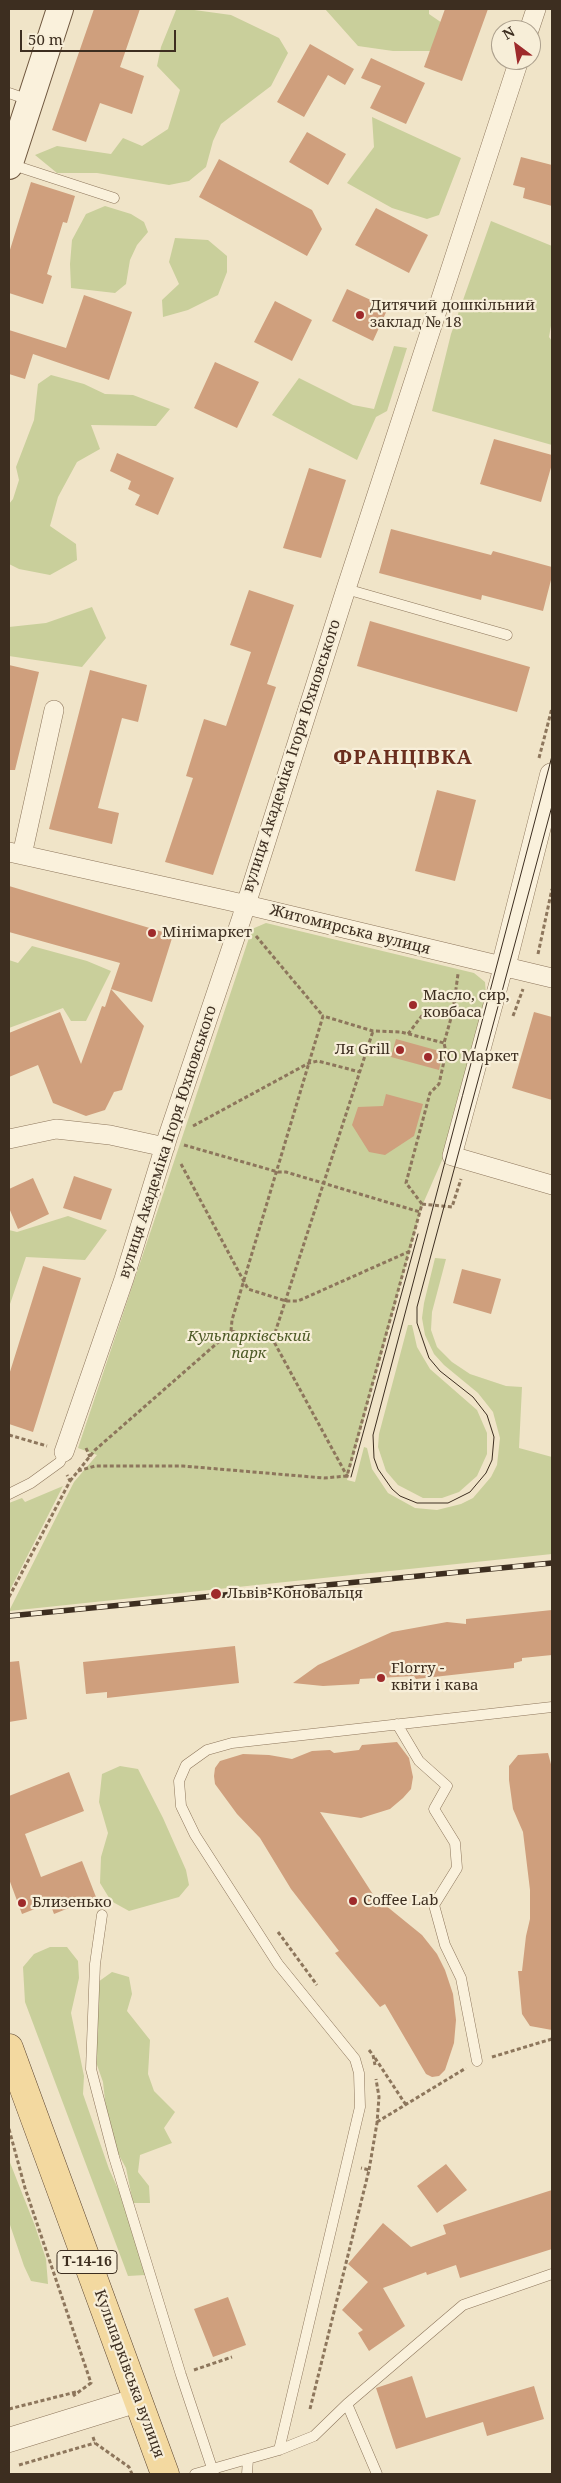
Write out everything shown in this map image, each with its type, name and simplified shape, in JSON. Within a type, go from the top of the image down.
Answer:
[{"type":"main road","points":[[9,165],[19,97],[60,9]]},
{"type":"main road","name":"Кульпарківська вулиця","points":[[9,2048],[165,2474]]},
{"type":"street","name":"вулиця Академіка Ігоря Юхновського","points":[[62,1457],[124,1279],[174,1149],[245,905],[516,70]]},
{"type":"street","name":"Житомирська вулиця","points":[[54,710],[15,853],[245,905],[502,968],[552,978]]},
{"type":"street","points":[[545,769],[502,968],[452,1156],[552,1185]]},
{"type":"street","points":[[9,1139],[56,1129],[110,1135],[174,1149]]},
{"type":"street","points":[[9,2440],[138,2400]]},
{"type":"lane","points":[[9,165],[114,198]]},
{"type":"lane","points":[[346,589],[507,635]]},
{"type":"lane","points":[[9,1494],[31,1483],[62,1457]]},
{"type":"lane","points":[[279,2450],[360,2107],[359,2073],[354,2059],[278,1964],[195,1835],[181,1806],[179,1780],[186,1765],[207,1750],[232,1743],[552,1707]]},
{"type":"lane","points":[[398,1724],[420,1761],[447,1786],[434,1809],[455,1843],[457,1868],[434,1905],[445,1945],[461,1978],[477,2061]]},
{"type":"lane","points":[[102,1915],[95,1964],[91,2069],[114,2157],[213,2472]]},
{"type":"lane","points":[[195,2474],[213,2472],[314,2436],[347,2404],[463,2305],[552,2274]]},
{"type":"lane","points":[[347,2404],[377,2474]]},
{"type":"lane","points":[[247,2474],[248,2459]]},
{"type":"path","points":[[545,769],[552,708]]},
{"type":"path","points":[[542,935],[552,889]]},
{"type":"path","points":[[254,932],[323,1016],[373,1031],[408,1034],[444,1043]]},
{"type":"path","points":[[349,1477],[422,1204],[406,1183],[430,1093],[438,1084],[446,1052],[444,1043],[453,1011],[462,957]]},
{"type":"path","points":[[408,1034],[427,1009],[453,1011]]},
{"type":"path","points":[[9,1597],[70,1481],[95,1450],[231,1331],[232,1320],[278,1172],[323,1016]]},
{"type":"path","points":[[349,1477],[273,1340],[373,1031]]},
{"type":"path","points":[[187,1128],[309,1063],[318,1062],[360,1072]]},
{"type":"path","points":[[174,1149],[278,1172],[286,1172],[420,1212]]},
{"type":"path","points":[[174,1149],[248,1289],[286,1301],[298,1301],[408,1252]]},
{"type":"path","points":[[231,1331],[273,1340]]},
{"type":"path","points":[[9,1435],[58,1449],[70,1481]]},
{"type":"path","points":[[78,1471],[104,1466],[183,1466],[305,1477],[349,1477]]},
{"type":"path","points":[[377,2123],[477,2061],[552,2039]]},
{"type":"path","points":[[373,2055],[406,2105]]},
{"type":"path","points":[[9,2129],[25,2188],[91,2383],[77,2392],[9,2409]]},
{"type":"path","points":[[310,2408],[369,2170],[347,2166]]},
{"type":"path","points":[[181,2375],[232,2357]]},
{"type":"path","points":[[19,2465],[95,2443],[129,2466],[132,2474]]},
{"type":"green space","points":[[187,9],[231,15],[279,38],[288,53],[271,86],[221,124],[213,141],[206,167],[189,181],[169,185],[97,173],[57,173],[35,155],[57,146],[111,154],[123,138],[142,146],[168,129],[180,90],[157,66],[161,47],[176,10]]},
{"type":"green space","points":[[325,9],[429,9],[429,14],[445,25],[431,51],[393,51],[358,46]]},
{"type":"green space","points":[[372,117],[461,158],[439,215],[427,219],[392,208],[347,183],[374,147]]},
{"type":"green space","points":[[105,206],[131,214],[144,222],[148,232],[137,245],[130,260],[126,284],[115,293],[71,288],[72,240],[86,214]]},
{"type":"green space","points":[[491,221],[552,246],[552,320],[549,337],[552,341],[552,445],[432,411],[451,334]]},
{"type":"green space","points":[[175,238],[208,240],[227,256],[227,272],[218,295],[188,310],[163,317],[162,300],[179,284],[169,262]]},
{"type":"green space","points":[[394,346],[407,348],[387,411],[376,417],[357,460],[272,415],[299,378],[353,405],[374,409]]},
{"type":"green space","points":[[51,375],[84,384],[105,394],[133,395],[170,409],[156,426],[91,425],[100,449],[77,462],[58,497],[50,526],[76,544],[77,560],[50,575],[19,569],[9,564],[9,504],[13,499],[19,480],[16,467],[34,420],[38,384]]},
{"type":"green space","points":[[92,607],[106,638],[82,667],[9,656],[9,627],[46,623]]},
{"type":"green space","name":"Кульпарківський парк","points":[[266,923],[474,973],[485,982],[486,994],[443,1158],[422,1206],[347,1480],[355,1482],[364,1447],[367,1448],[372,1469],[388,1493],[415,1508],[437,1510],[461,1504],[473,1498],[491,1477],[497,1465],[500,1438],[493,1412],[478,1393],[444,1365],[434,1354],[425,1335],[422,1318],[435,1258],[446,1259],[432,1312],[431,1330],[437,1347],[452,1362],[470,1374],[506,1386],[522,1387],[519,1448],[552,1457],[552,1554],[9,1611],[74,1482],[97,1455],[78,1448],[252,929]]},
{"type":"green space","points":[[32,946],[87,961],[111,971],[86,1021],[71,1021],[63,1008],[9,1028],[9,960],[18,963]]},
{"type":"green space","points":[[68,1216],[107,1230],[85,1260],[26,1257],[9,1307],[9,1230],[17,1232]]},
{"type":"green space","points":[[408,1325],[412,1325],[417,1347],[430,1369],[477,1410],[487,1433],[487,1454],[477,1476],[459,1492],[442,1498],[423,1498],[398,1485],[386,1471],[378,1447],[379,1434]]},
{"type":"green space","points":[[63,1486],[9,1592],[9,1503],[22,1498],[25,1502]]},
{"type":"green space","points":[[120,1766],[138,1769],[163,1818],[186,1870],[189,1885],[179,1897],[129,1911],[111,1901],[100,1883],[101,1857],[108,1833],[99,1802],[102,1774]]},
{"type":"green space","points":[[50,1947],[67,1947],[78,1961],[79,1978],[71,2013],[84,2076],[83,2094],[109,2169],[149,2257],[145,2275],[128,2276],[25,2002],[23,1967],[34,1954]]},
{"type":"green space","points":[[112,1972],[129,1977],[132,1994],[127,2011],[150,2040],[148,2074],[154,2091],[175,2112],[164,2128],[172,2143],[140,2155],[138,2172],[149,2186],[150,2203],[133,2203],[126,2168],[109,2137],[103,2082],[91,2048],[98,1982]]},
{"type":"green space","points":[[9,2160],[46,2259],[48,2284],[31,2281],[9,2222]]},
{"type":"building","points":[[94,9],[140,9],[120,67],[144,76],[132,114],[100,103],[86,142],[52,130]]},
{"type":"building","points":[[445,9],[488,9],[462,81],[424,67]]},
{"type":"building","points":[[310,44],[354,69],[345,85],[328,75],[304,117],[277,102]]},
{"type":"building","points":[[371,58],[425,83],[406,124],[370,108],[381,86],[361,78]]},
{"type":"building","points":[[307,132],[346,154],[328,185],[289,162]]},
{"type":"building","points":[[521,157],[552,165],[552,206],[523,198],[525,188],[513,185]]},
{"type":"building","points":[[219,159],[312,210],[322,229],[307,256],[199,197]]},
{"type":"building","points":[[31,182],[75,196],[67,223],[63,222],[47,274],[52,276],[43,304],[9,293],[9,253]]},
{"type":"building","points":[[376,208],[428,235],[409,273],[355,245]]},
{"type":"building","name":"Дитячий дошкільний заклад № 18","points":[[347,289],[388,308],[373,341],[332,321]]},
{"type":"building","points":[[84,295],[132,312],[109,380],[33,354],[25,379],[9,374],[9,330],[66,348]]},
{"type":"building","points":[[275,301],[312,320],[292,361],[254,342]]},
{"type":"building","points":[[215,362],[259,382],[237,428],[194,408]]},
{"type":"building","points":[[494,439],[552,455],[552,464],[541,502],[480,484]]},
{"type":"building","points":[[117,453],[174,478],[158,515],[135,505],[140,495],[128,489],[131,481],[110,471]]},
{"type":"building","points":[[309,468],[346,480],[321,558],[283,548]]},
{"type":"building","points":[[391,529],[491,555],[493,551],[552,567],[552,576],[543,611],[482,595],[481,600],[379,573]]},
{"type":"building","points":[[249,590],[294,605],[267,684],[276,687],[213,875],[165,862],[193,778],[186,776],[204,719],[226,726],[251,652],[230,645]]},
{"type":"building","points":[[370,621],[530,667],[517,712],[357,666]]},
{"type":"building","points":[[9,665],[39,672],[15,770],[9,770]]},
{"type":"building","points":[[90,670],[147,685],[138,722],[122,718],[98,808],[119,813],[112,844],[49,829]]},
{"type":"building","points":[[437,790],[476,800],[455,881],[415,871]]},
{"type":"building","points":[[9,886],[173,935],[152,1002],[111,989],[120,963],[9,932]]},
{"type":"building","points":[[111,989],[144,1026],[122,1090],[114,1092],[105,1110],[86,1116],[53,1103],[38,1065],[9,1077],[9,1033],[60,1012],[81,1064],[102,1006],[105,1007]]},
{"type":"building","points":[[534,1012],[552,1017],[552,1100],[512,1088]]},
{"type":"building","points":[[396,1039],[443,1052],[439,1070],[391,1057]]},
{"type":"building","points":[[386,1094],[423,1104],[414,1136],[385,1155],[369,1152],[352,1125],[358,1107],[383,1106]]},
{"type":"building","points":[[74,1176],[112,1189],[101,1220],[63,1208]]},
{"type":"building","points":[[33,1178],[49,1214],[18,1229],[9,1208],[9,1189]]},
{"type":"building","points":[[43,1266],[81,1278],[33,1432],[9,1424],[9,1375]]},
{"type":"building","points":[[462,1269],[501,1279],[491,1314],[453,1303]]},
{"type":"building","points":[[552,1610],[552,1655],[522,1658],[522,1661],[514,1663],[514,1668],[416,1679],[414,1676],[360,1679],[359,1684],[323,1686],[293,1683],[318,1665],[392,1632],[447,1622],[466,1624],[466,1619]]},
{"type":"building","points":[[235,1646],[239,1683],[107,1698],[107,1692],[86,1694],[83,1662]]},
{"type":"building","points":[[19,1661],[27,1719],[9,1722],[9,1662]]},
{"type":"building","points":[[397,1742],[409,1758],[413,1777],[411,1789],[403,1798],[390,1809],[361,1818],[320,1812],[374,1896],[422,1935],[437,1954],[445,1970],[453,1994],[456,2020],[454,2043],[445,2070],[439,2076],[432,2077],[426,2074],[385,2004],[380,2007],[335,1953],[339,1951],[291,1889],[260,1838],[237,1814],[215,1784],[214,1776],[215,1768],[220,1761],[243,1754],[269,1755],[292,1759],[312,1751],[330,1750],[334,1753],[359,1750],[362,1745]]},
{"type":"building","points":[[548,1753],[552,1768],[552,2030],[530,2026],[522,2014],[518,1971],[522,1971],[530,1919],[530,1890],[523,1832],[513,1809],[509,1780],[509,1766],[518,1755]]},
{"type":"building","points":[[69,1772],[84,1811],[25,1834],[41,1877],[82,1861],[96,1897],[54,1914],[50,1903],[22,1914],[9,1879],[9,1796]]},
{"type":"building","points":[[446,2164],[467,2190],[437,2213],[417,2186]]},
{"type":"building","points":[[552,2190],[552,2249],[460,2278],[456,2265],[427,2275],[426,2272],[383,2288],[405,2326],[369,2351],[358,2333],[363,2330],[342,2310],[368,2282],[348,2264],[383,2223],[411,2247],[446,2234],[443,2225]]},
{"type":"building","points":[[228,2297],[246,2345],[213,2357],[194,2309]]},
{"type":"building","points":[[412,2376],[426,2418],[534,2386],[544,2419],[487,2436],[483,2422],[396,2449],[376,2388]]},
{"type":"tram line","points":[[552,756],[373,1435],[374,1458],[378,1469],[392,1489],[400,1496],[417,1503],[448,1503],[470,1492],[486,1473],[492,1460],[494,1437],[487,1415],[473,1397],[440,1371],[429,1358],[417,1323],[417,1307],[552,806]]},
{"type":"tram line","points":[[351,1477],[418,1234]]},
{"type":"railway","points":[[9,1616],[552,1563]]},
{"type":"place","name":"Дитячий дошкільний заклад № 18","points":[[360,315]]},
{"type":"place","name":"Мінімаркет","points":[[152,933]]},
{"type":"place","name":"Масло, сир, ковбаса","points":[[413,1005]]},
{"type":"place","name":"Ля Grill","points":[[400,1050]]},
{"type":"place","name":"ГО Маркет","points":[[428,1057]]},
{"type":"place","name":"Львів-Коновальця","points":[[216,1594]]},
{"type":"place","name":"Florry - квіти і кава","points":[[381,1678]]},
{"type":"place","name":"Coffee Lab","points":[[353,1901]]},
{"type":"place","name":"Близенько","points":[[22,1903]]},
{"type":"district","name":"ФРАНЦІВКА","points":[[403,758]]}]
